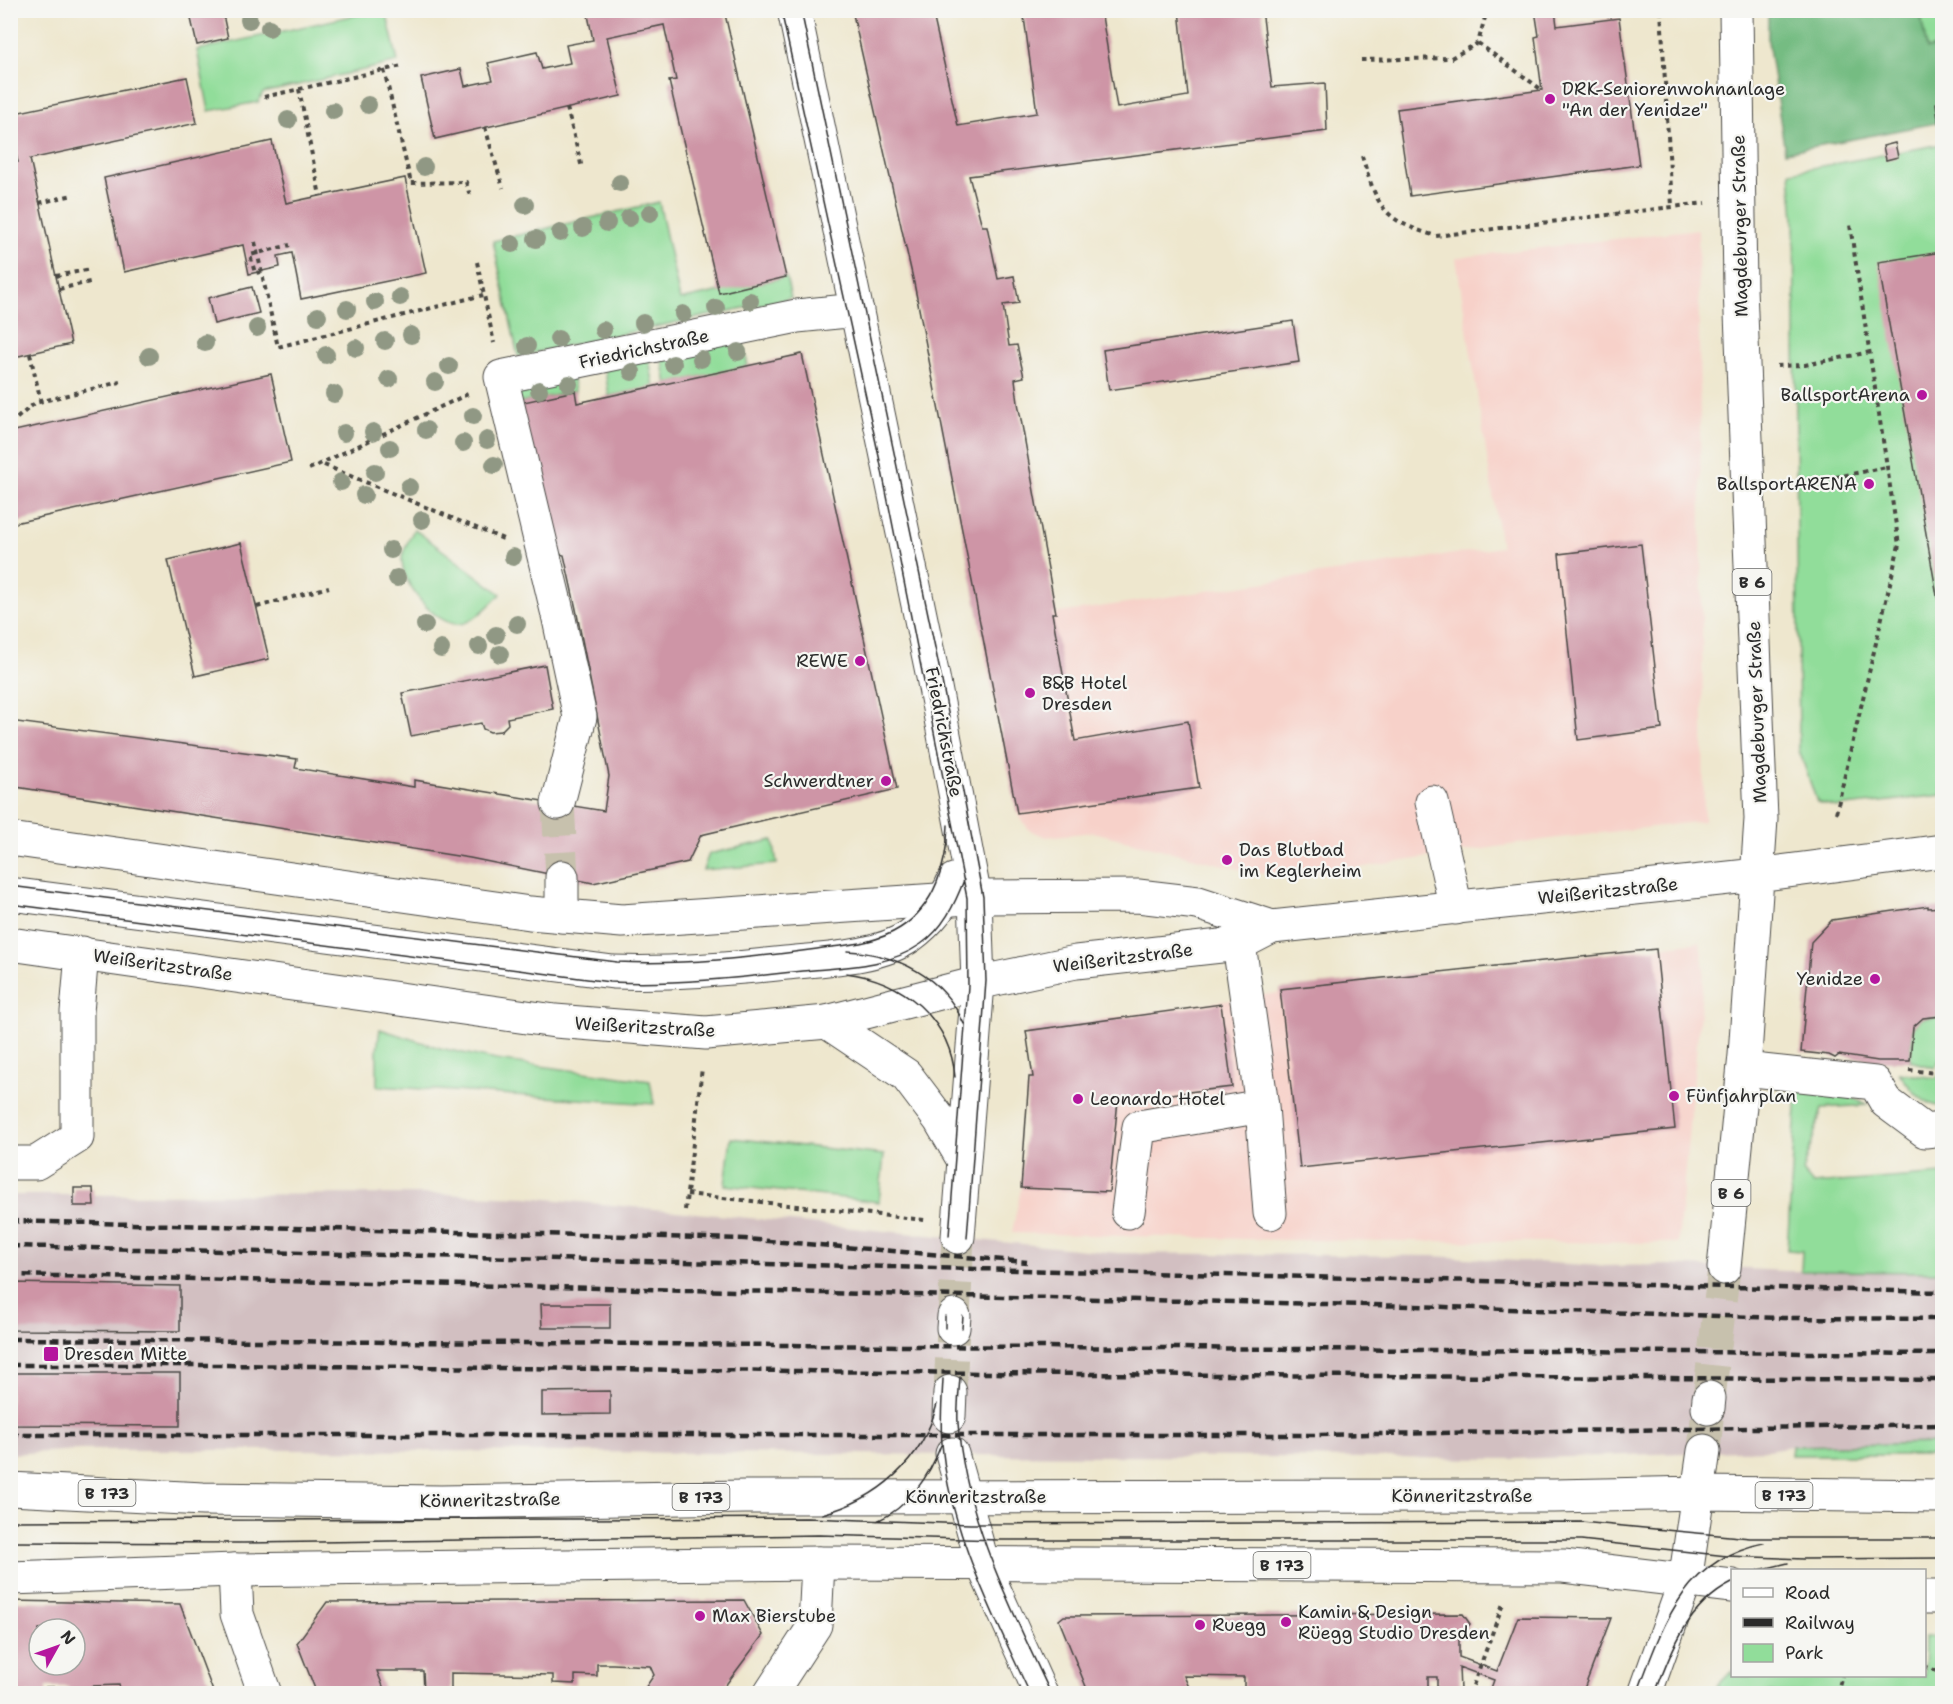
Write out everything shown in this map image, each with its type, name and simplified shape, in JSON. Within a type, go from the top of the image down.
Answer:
[{"type":"main road","name":"Friedrichstraße","points":[[794,10],[963,837],[960,899],[978,984],[959,1230]]},
{"type":"main road","name":"Magdeburger Straße","points":[[1724,1268],[1744,1069],[1761,819],[1739,198],[1736,10]]},
{"type":"main road","name":"Friedrichstraße","points":[[501,377],[797,316],[857,310]]},
{"type":"main road","points":[[501,377],[580,717],[558,803]]},
{"type":"main road","points":[[1432,802],[1456,908]]},
{"type":"main road","name":"Weißeritzstraße","points":[[10,838],[562,916],[622,921],[960,899],[1138,896],[1198,903],[1272,927]]},
{"type":"main road","name":"Weißeritzstraße","points":[[10,944],[555,1021],[706,1033],[827,1022],[1076,962],[1239,944],[1272,927],[1757,875],[1942,851]]},
{"type":"main road","points":[[562,877],[562,916]]},
{"type":"main road","points":[[10,894],[613,972],[657,974],[699,972],[868,953],[909,937],[960,899]]},
{"type":"main road","points":[[1239,944],[1262,1106],[1270,1213]]},
{"type":"main road","points":[[10,1163],[36,1162],[77,1137],[77,1027],[82,953]]},
{"type":"main road","points":[[827,1022],[906,1075],[940,1120],[963,1159]]},
{"type":"main road","points":[[1744,1069],[1875,1083],[1886,1102],[1925,1131],[1942,1129]]},
{"type":"main road","points":[[1128,1212],[1138,1127],[1262,1106]]},
{"type":"main road","points":[[1645,1694],[1684,1582],[1704,1451]]},
{"type":"main road","points":[[952,1454],[962,1497],[983,1565],[1041,1694]]},
{"type":"main road","name":"Könneritzstraße","points":[[10,1489],[203,1499],[441,1502],[745,1497],[1699,1493],[1942,1496]]},
{"type":"main road","points":[[770,1694],[815,1624],[818,1563]]},
{"type":"main road","name":"B 173","points":[[10,1578],[235,1570],[818,1563],[1581,1566],[1684,1582],[1731,1586]]},
{"type":"main road","points":[[235,1570],[237,1614],[265,1694]]},
{"type":"main road","points":[[1926,1597],[1942,1597]]},
{"type":"path","points":[[1361,60],[1451,58],[1478,43],[1487,10]]},
{"type":"path","points":[[1660,10],[1672,207]]},
{"type":"path","points":[[1478,43],[1542,90]]},
{"type":"path","points":[[264,97],[402,66]]},
{"type":"path","points":[[384,70],[411,183],[466,182],[470,196]]},
{"type":"path","points":[[298,89],[320,196]]},
{"type":"path","points":[[567,108],[582,168]]},
{"type":"path","points":[[485,127],[503,188]]},
{"type":"path","points":[[1362,156],[1374,194],[1387,215],[1408,228],[1436,236],[1739,198]]},
{"type":"path","points":[[39,203],[73,195]]},
{"type":"path","points":[[1836,813],[1899,545],[1850,225]]},
{"type":"path","points":[[255,242],[278,347],[483,295]]},
{"type":"path","points":[[257,253],[290,245]]},
{"type":"path","points":[[309,469],[501,377],[477,262]]},
{"type":"path","points":[[56,276],[92,269]]},
{"type":"path","points":[[59,289],[94,281]]},
{"type":"path","points":[[1805,365],[1870,351]]},
{"type":"path","points":[[30,354],[41,402]]},
{"type":"path","points":[[10,424],[35,403],[120,381]]},
{"type":"path","points":[[323,464],[506,540]]},
{"type":"path","points":[[1821,480],[1887,467]]},
{"type":"path","points":[[257,608],[329,587]]},
{"type":"path","points":[[685,1210],[706,1033]]},
{"type":"path","points":[[687,1194],[959,1230]]},
{"type":"path","points":[[1470,1694],[1516,1566]]},
{"type":"path","points":[[1926,1667],[1942,1673]]},
{"type":"path","points":[[1837,1694],[1842,1677]]},
{"type":"shaded area","points":[[1698,229],[1704,821],[1550,839],[1330,872],[1255,873],[1093,832],[1046,837],[1029,830],[1017,813],[979,625],[1501,547],[1456,258]]},
{"type":"shaded area","points":[[1700,942],[1704,970],[1678,1243],[1283,1240],[1012,1233],[1021,1188],[1029,1077],[1033,1076],[1026,1031],[1263,995]]},
{"type":"shaded area","points":[[439,1194],[527,1197],[1118,1253],[1433,1256],[1603,1266],[1668,1265],[1785,1271],[1942,1272],[1942,1443],[1792,1446],[1768,1450],[1513,1459],[297,1450],[80,1450],[11,1454],[11,1195]]},
{"type":"green space","points":[[374,11],[386,11],[398,62],[263,93],[258,102],[209,111],[197,50]]},
{"type":"green space","points":[[1768,11],[1920,11],[1927,49],[1942,46],[1942,122],[1785,152],[1768,41]]},
{"type":"green space","points":[[1920,11],[1942,11],[1942,46],[1927,50]]},
{"type":"green space","name":"BallsportARENA","points":[[1942,144],[1942,795],[1837,807],[1817,802],[1799,750],[1794,218],[1790,172]]},
{"type":"green space","points":[[659,202],[680,300],[786,277],[791,298],[518,356],[493,241]]},
{"type":"green space","points":[[741,335],[748,366],[667,384],[661,352]]},
{"type":"green space","points":[[648,354],[654,387],[609,396],[604,363]]},
{"type":"green space","points":[[571,371],[575,391],[519,403],[514,383]]},
{"type":"green space","points":[[414,529],[501,594],[466,623],[450,623],[430,611],[413,591],[403,569],[402,555]]},
{"type":"green space","points":[[773,840],[777,864],[703,870],[709,854]]},
{"type":"green space","points":[[1941,1017],[1942,1055],[1935,1068],[1910,1061],[1913,1027],[1923,1018]]},
{"type":"green space","points":[[380,1029],[440,1048],[496,1060],[650,1081],[654,1104],[377,1086],[377,1050]]},
{"type":"green space","points":[[1942,1069],[1942,1107],[1928,1103],[1899,1073],[1936,1078]]},
{"type":"green space","points":[[1797,1092],[1837,1092],[1869,1105],[1822,1108],[1803,1172],[1813,1184],[1942,1174],[1942,1272],[1801,1271],[1802,1251],[1787,1250]]},
{"type":"green space","points":[[731,1138],[884,1155],[879,1202],[725,1185]]},
{"type":"green space","points":[[1942,1443],[1942,1455],[1791,1455],[1792,1446]]},
{"type":"green space","points":[[1926,1637],[1942,1637],[1942,1693],[1715,1693],[1719,1684],[1731,1672],[1731,1677],[1926,1677]]},
{"type":"building","points":[[189,10],[222,10],[228,38],[197,45]]},
{"type":"building","points":[[587,10],[724,10],[786,277],[719,293],[669,81],[676,80],[664,25],[607,37],[621,96],[435,139],[421,78],[461,69],[465,86],[493,80],[488,63],[537,52],[542,69],[570,63],[566,45],[593,40]]},
{"type":"building","points":[[852,10],[932,10],[958,126],[1037,113],[1023,10],[1101,10],[1117,108],[1188,96],[1179,10],[1262,10],[1272,87],[1325,83],[1327,131],[969,176],[982,226],[987,226],[998,279],[1014,276],[1019,303],[1003,305],[1009,346],[1017,345],[1024,377],[1015,379],[1018,403],[1056,613],[1052,613],[1075,741],[1188,721],[1199,788],[1017,813],[914,283]]},
{"type":"building","name":"DRK-Seniorenwohnanlage \"An der Yenidze\"","points":[[1535,10],[1555,10],[1557,26],[1619,18],[1639,165],[1410,196],[1397,109],[1542,90],[1535,37],[1539,36]]},
{"type":"building","points":[[187,77],[197,123],[30,159],[71,344],[10,358],[10,163],[18,162],[10,130],[10,114]]},
{"type":"building","points":[[1942,102],[1942,128],[1939,128],[1936,103]]},
{"type":"building","points":[[272,141],[286,203],[405,178],[426,273],[301,299],[292,253],[278,256],[280,267],[249,274],[243,245],[124,272],[104,178]]},
{"type":"building","points":[[1895,143],[1898,157],[1886,160],[1883,146]]},
{"type":"building","name":"BallsportArena","points":[[1942,252],[1942,606],[1939,607],[1878,262]]},
{"type":"building","points":[[252,287],[259,313],[214,324],[208,298]]},
{"type":"building","points":[[1293,321],[1299,362],[1109,390],[1103,350]]},
{"type":"building","points":[[802,354],[897,789],[701,835],[688,862],[593,883],[470,858],[10,786],[10,721],[297,759],[295,768],[414,787],[414,780],[604,811],[609,776],[576,609],[564,555],[552,552],[519,403],[575,391],[577,403]]},
{"type":"building","points":[[271,374],[291,462],[10,524],[10,461],[15,460],[10,432]]},
{"type":"building","points":[[241,543],[269,659],[195,676],[168,560]]},
{"type":"building","points":[[1641,544],[1662,729],[1578,740],[1559,554]]},
{"type":"building","points":[[545,665],[553,709],[507,718],[508,724],[501,731],[490,732],[483,729],[481,723],[411,736],[402,693]]},
{"type":"building","name":"Yenidze","points":[[1928,906],[1928,908],[1942,907],[1942,1016],[1923,1018],[1913,1027],[1910,1061],[1878,1061],[1839,1055],[1835,1058],[1829,1055],[1801,1052],[1811,942],[1832,920]]},
{"type":"building","points":[[1656,949],[1675,1129],[1300,1168],[1280,989]]},
{"type":"building","name":"Leonardo Hotel","points":[[1221,1004],[1232,1087],[1118,1100],[1109,1192],[1021,1188],[1029,1077],[1033,1077],[1026,1031]]},
{"type":"building","points":[[74,1188],[93,1188],[94,1206],[74,1206]]},
{"type":"building","points":[[10,1283],[180,1286],[180,1331],[10,1330]]},
{"type":"building","points":[[541,1304],[610,1304],[610,1328],[542,1328]]},
{"type":"building","points":[[10,1373],[180,1373],[180,1426],[10,1425]]},
{"type":"building","points":[[610,1391],[610,1414],[542,1415],[542,1392]]},
{"type":"building","points":[[744,1600],[763,1635],[719,1694],[641,1694],[654,1675],[650,1666],[597,1664],[597,1676],[575,1675],[575,1684],[553,1683],[553,1675],[451,1673],[451,1691],[424,1691],[423,1671],[377,1671],[386,1694],[317,1694],[297,1643],[327,1602]]},
{"type":"building","points":[[10,1601],[180,1604],[214,1694],[122,1694],[119,1685],[91,1686],[91,1694],[66,1694],[69,1687],[46,1687],[46,1694],[18,1694],[18,1687],[10,1687]]},
{"type":"building","points":[[1463,1614],[1470,1624],[1464,1632],[1459,1633],[1459,1657],[1497,1671],[1518,1617],[1611,1618],[1582,1694],[1489,1694],[1494,1680],[1459,1667],[1460,1691],[1437,1692],[1437,1677],[1428,1677],[1428,1694],[1244,1694],[1244,1677],[1184,1676],[1192,1694],[1089,1694],[1059,1620],[1064,1616]]},
{"type":"tunnel","points":[[558,803],[562,877]]},
{"type":"tunnel","points":[[954,1316],[958,1237]]},
{"type":"tunnel","points":[[1709,1398],[1724,1268]]},
{"type":"tunnel","points":[[950,1392],[953,1328]]},
{"type":"tunnel","points":[[1704,1451],[1708,1408]]},
{"type":"tram line","points":[[781,10],[880,461],[967,898],[968,986],[949,1236]]},
{"type":"tram line","points":[[801,10],[941,676],[983,897],[986,981],[967,1238]]},
{"type":"tram line","points":[[10,886],[617,962],[717,960],[860,943],[900,928],[922,908],[937,883],[945,854],[948,825]]},
{"type":"tram line","points":[[10,904],[610,982],[658,983],[848,967],[894,958],[921,944],[936,931],[952,907],[964,880]]},
{"type":"tram line","points":[[847,951],[883,957],[916,971],[944,993],[964,1024]]},
{"type":"tram line","points":[[846,973],[886,984],[904,993],[920,1005],[944,1037],[955,1077]]},
{"type":"tram line","points":[[945,1316],[945,1328]]},
{"type":"tram line","points":[[962,1328],[963,1316]]},
{"type":"tram line","points":[[960,1377],[958,1423],[962,1459],[970,1494],[992,1562],[1051,1694]]},
{"type":"tram line","points":[[943,1379],[942,1443],[946,1476],[954,1508],[975,1572],[1030,1694]]},
{"type":"tram line","points":[[822,1514],[861,1499],[895,1475],[921,1443],[937,1404]]},
{"type":"tram line","points":[[877,1521],[899,1508],[908,1499],[931,1468],[941,1445]]},
{"type":"tram line","points":[[10,1521],[807,1518],[970,1524],[1581,1522],[1750,1538],[1942,1538]]},
{"type":"tram line","points":[[10,1542],[243,1543],[819,1535],[1000,1540],[1581,1540],[1727,1556],[1803,1559],[1942,1558]]},
{"type":"tram line","points":[[1637,1694],[1667,1620],[1695,1580],[1714,1564],[1736,1551],[1764,1543]]},
{"type":"tram line","points":[[1763,1569],[1788,1563]]},
{"type":"tram line","points":[[1655,1694],[1683,1630],[1704,1603],[1731,1584]]},
{"type":"railway","points":[[10,1221],[745,1239],[1027,1262]]},
{"type":"railway","points":[[10,1246],[1942,1292]]},
{"type":"railway","points":[[10,1275],[1414,1306],[1783,1318],[1942,1319]]},
{"type":"railway","points":[[10,1339],[1942,1354]]},
{"type":"railway","points":[[10,1365],[1942,1380]]},
{"type":"railway","points":[[10,1435],[1312,1435],[1942,1425]]},
{"type":"place","name":"DRK-Seniorenwohnanlage \"An der Yenidze\"","points":[[1550,99]]},
{"type":"place","name":"BallsportArena","points":[[1922,395]]},
{"type":"place","name":"BallsportARENA","points":[[1869,484]]},
{"type":"place","name":"REWE","points":[[860,661]]},
{"type":"place","name":"B&B Hotel Dresden","points":[[1030,693]]},
{"type":"place","name":"Schwerdtner","points":[[886,781]]},
{"type":"place","name":"Das Blutbad im Keglerheim","points":[[1227,860]]},
{"type":"place","name":"Yenidze","points":[[1875,979]]},
{"type":"place","name":"Fünfjahrplan","points":[[1674,1096]]},
{"type":"place","name":"Leonardo Hotel","points":[[1078,1099]]},
{"type":"place","name":"Dresden Mitte","points":[[51,1354]]},
{"type":"place","name":"Max Bierstube","points":[[700,1616]]},
{"type":"place","name":"Kamin & Design Rüegg Studio Dresden","points":[[1286,1622]]},
{"type":"place","name":"Ruegg","points":[[1200,1625]]}]
